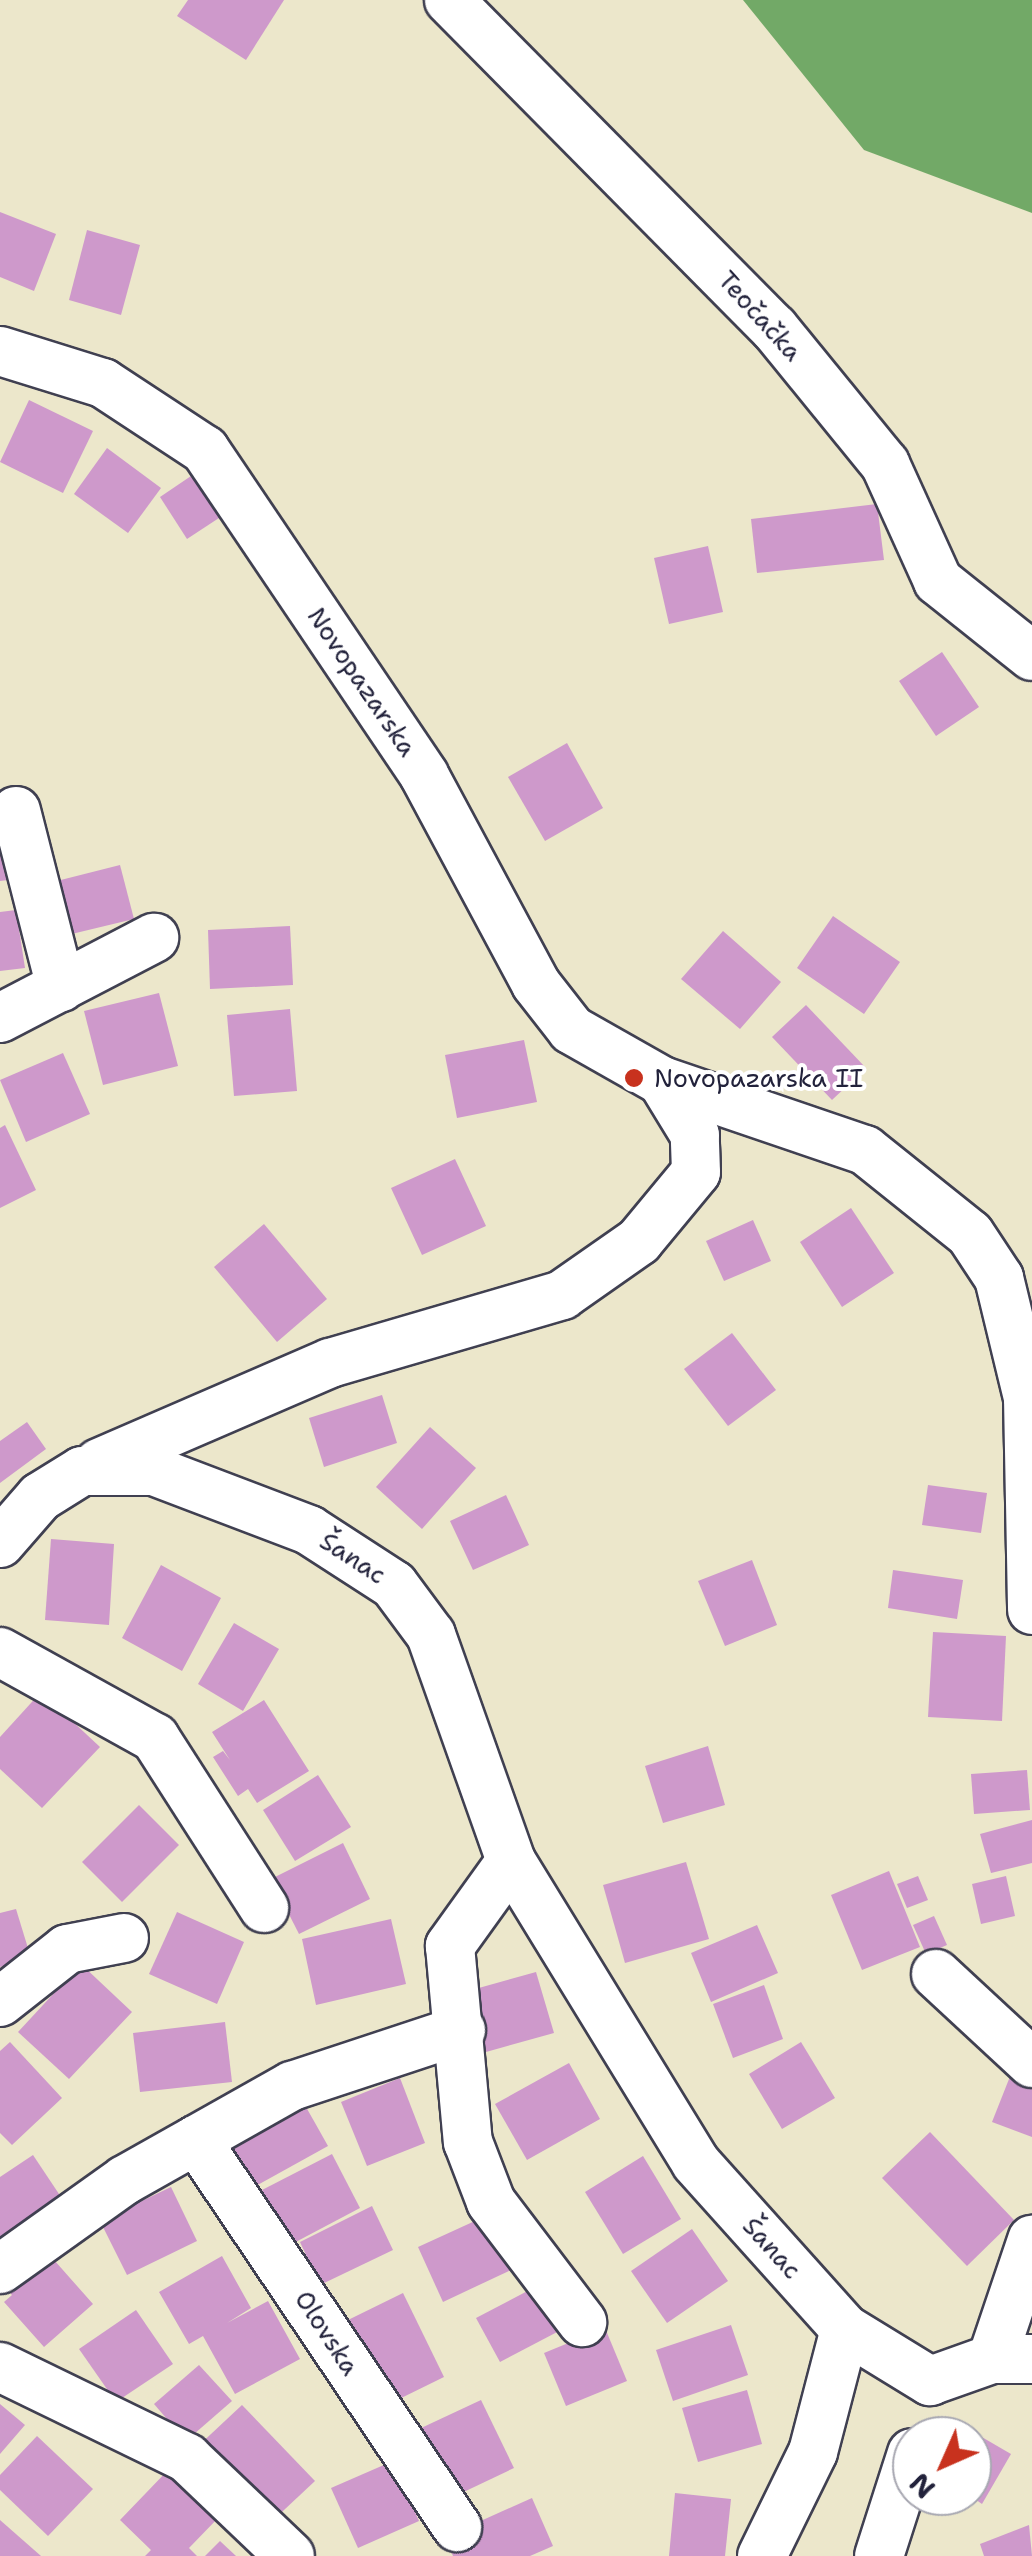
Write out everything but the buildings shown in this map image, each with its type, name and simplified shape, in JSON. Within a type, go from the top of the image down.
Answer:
[{"type":"street","name":"Teočačka","points":[[449,0],[774,328],[885,464],[938,581],[993,634],[1032,656]]},
{"type":"street","name":"Novopazarska","points":[[0,351],[103,383],[205,450],[434,792],[536,984],[572,1030],[662,1081],[865,1150],[970,1234],[999,1278],[1028,1398],[1032,1610]]},
{"type":"street","points":[[16,812],[60,987]]},
{"type":"street","points":[[0,1018],[154,938]]},
{"type":"street","name":"Novopazarska","points":[[82,1471],[330,1362],[562,1295],[639,1241],[696,1172],[695,1135],[662,1081]]},
{"type":"street","points":[[0,1543],[40,1497],[82,1471]]},
{"type":"street","name":"Šanac","points":[[82,1471],[154,1471],[237,1500],[309,1530],[394,1585],[431,1635],[511,1861],[696,2163],[844,2329],[930,2381]]},
{"type":"street","points":[[0,1652],[155,1738],[264,1908]]},
{"type":"street","points":[[511,1861],[450,1946],[461,2030],[468,2142],[491,2202],[582,2322]]},
{"type":"street","points":[[0,2002],[67,1949],[124,1938]]},
{"type":"street","points":[[936,1974],[1032,2063]]},
{"type":"street","points":[[0,2269],[196,2140],[292,2086],[461,2030]]},
{"type":"street","name":"Olovska","points":[[196,2140],[457,2527]]},
{"type":"street","points":[[921,2416],[930,2381],[1012,2359],[1032,2240]]},
{"type":"street","points":[[762,2556],[813,2452],[844,2329]]},
{"type":"street","points":[[0,2367],[187,2458],[290,2556]]},
{"type":"street","points":[[879,2556],[892,2515]]},
{"type":"green space","points":[[743,0],[1032,0],[1032,213],[864,150]]},
{"type":"place","name":"Novopazarska II","points":[[634,1078]]}]
